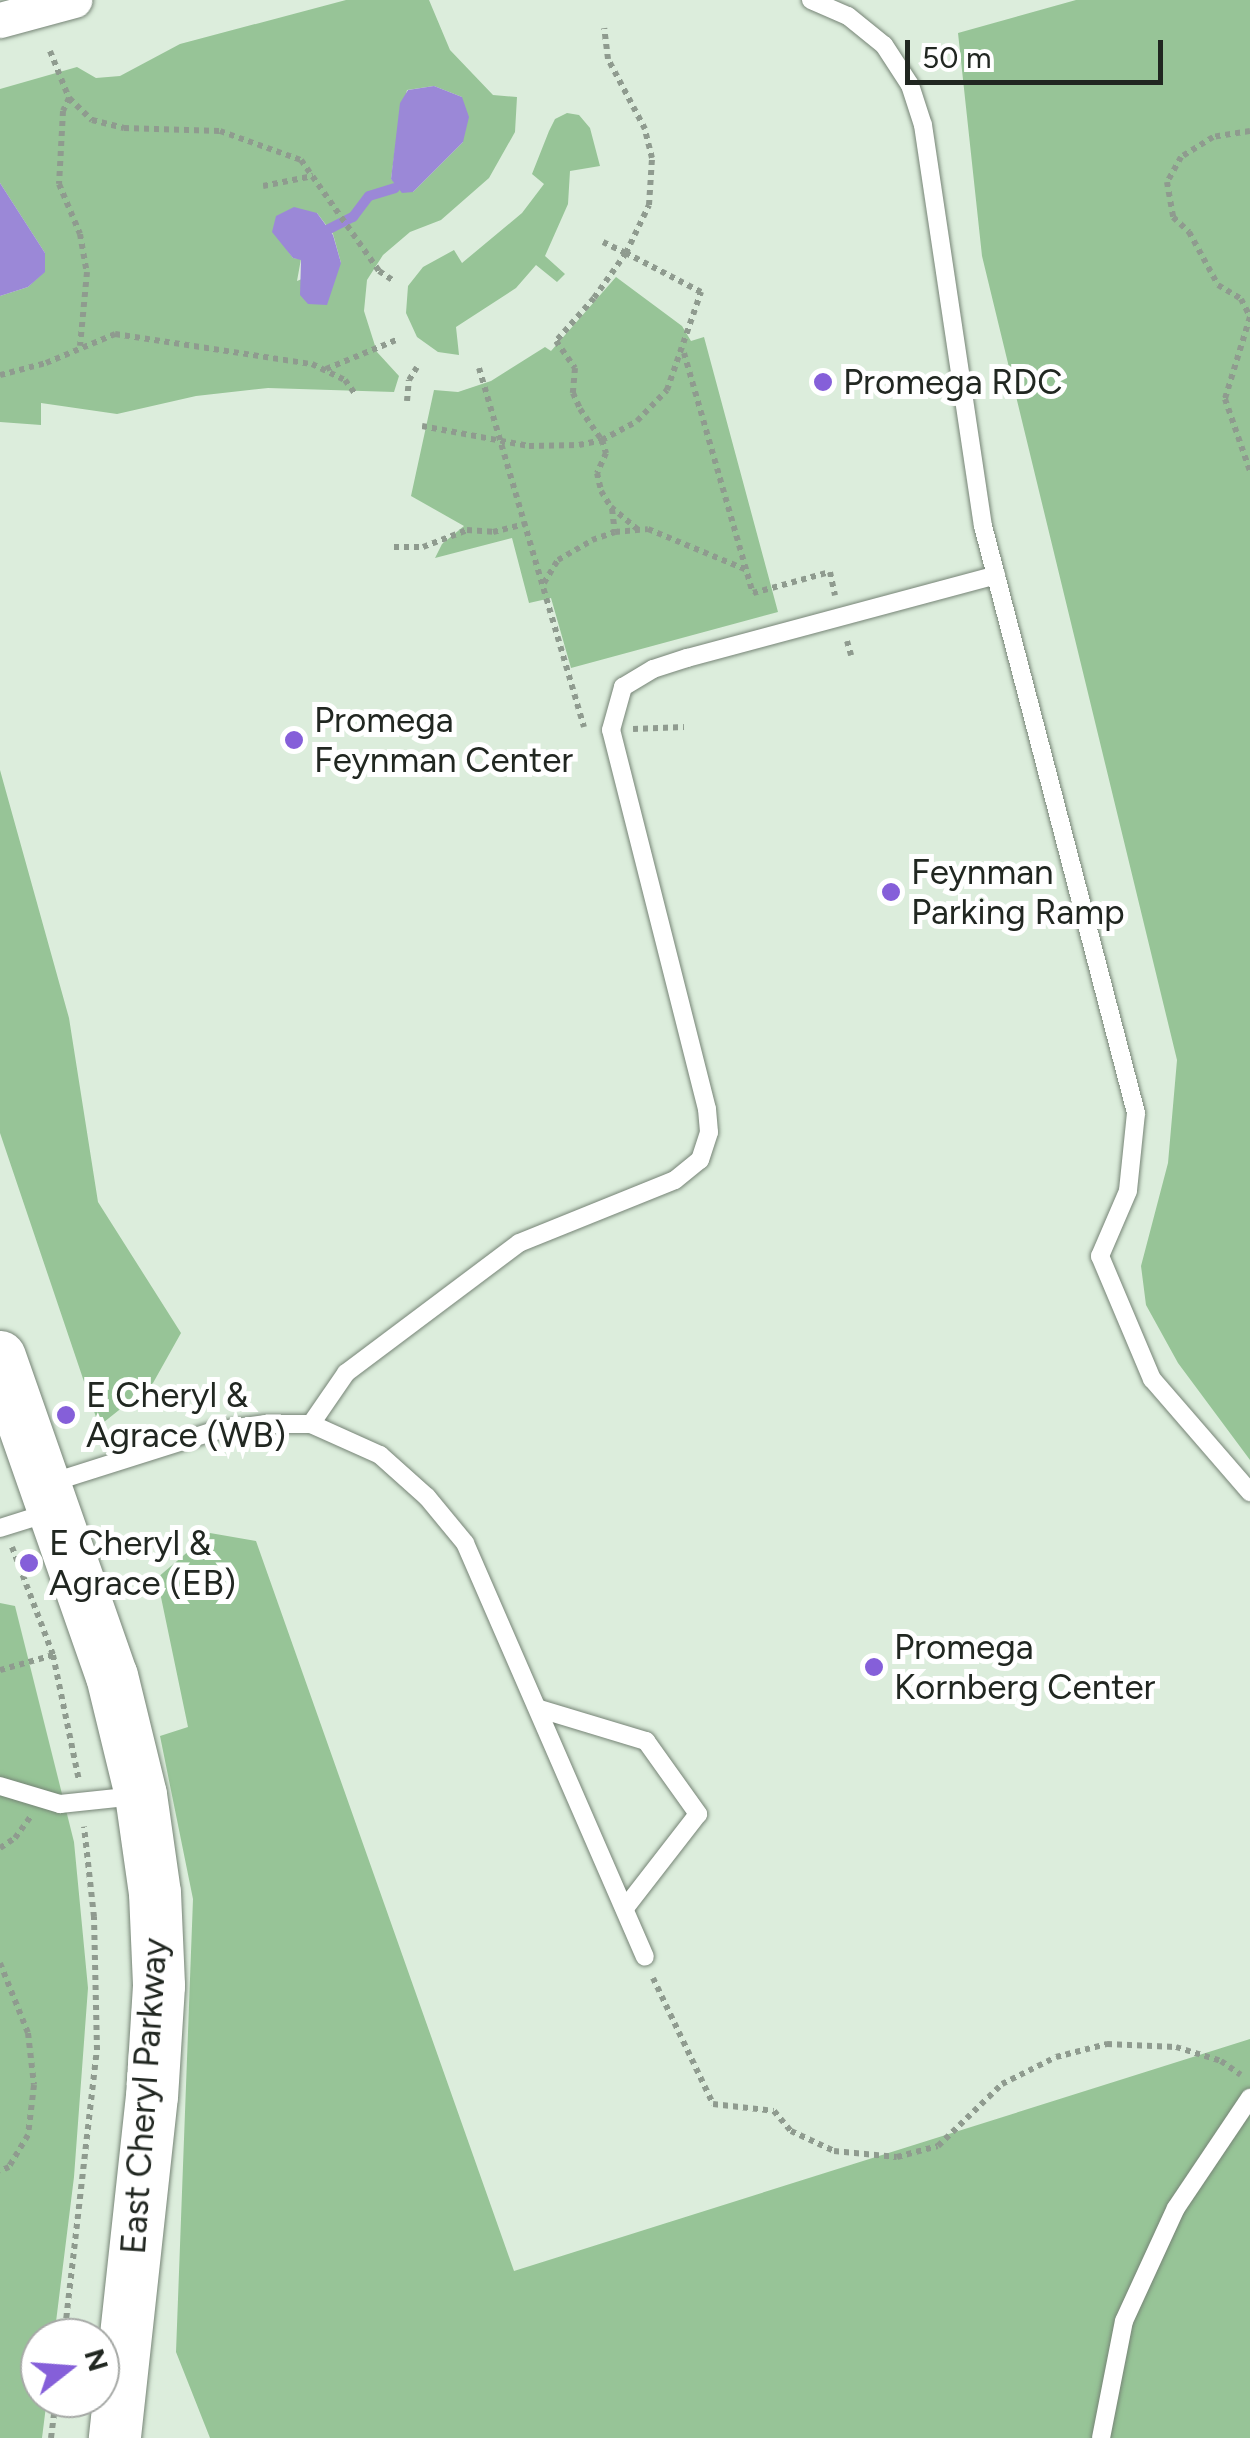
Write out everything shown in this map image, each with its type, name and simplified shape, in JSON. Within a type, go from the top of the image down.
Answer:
[{"type":"street","points":[[0,20],[74,0]]},
{"type":"street","name":"East Cheryl Parkway","points":[[0,1356],[112,1676],[141,1795],[155,1893],[159,1986],[114,2438]]},
{"type":"lane","points":[[811,0],[848,16],[884,45],[910,85],[923,126],[982,526],[1136,1113],[1128,1190],[1100,1256],[1152,1379],[1250,1492]]},
{"type":"lane","points":[[310,1424],[346,1373],[519,1244],[675,1180],[700,1160],[710,1132],[707,1108],[611,730],[624,687],[652,669],[996,575]]},
{"type":"lane","points":[[0,1528],[52,1498],[214,1431],[310,1424],[380,1455],[427,1496],[465,1542],[645,1958]]},
{"type":"lane","points":[[540,1709],[646,1741],[698,1814],[625,1908]]},
{"type":"lane","points":[[0,1786],[41,1801],[82,1803],[141,1795]]},
{"type":"lane","points":[[1102,2438],[1124,2321],[1176,2208],[1250,2098]]},
{"type":"path","points":[[604,28],[608,60],[645,129],[652,158],[649,205],[626,253],[556,340],[575,368],[574,393],[580,410],[602,440],[606,453],[597,473],[601,491],[612,507],[638,530]]},
{"type":"path","points":[[50,51],[69,98],[92,120],[124,128],[220,131],[302,160],[380,271],[394,281]]},
{"type":"path","points":[[69,98],[63,110],[60,184],[84,248],[87,272],[80,346]]},
{"type":"path","points":[[1250,131],[1214,137],[1181,157],[1167,182],[1173,218],[1189,232],[1218,285],[1241,300],[1250,318],[1225,398],[1250,471]]},
{"type":"path","points":[[263,186],[313,176]]},
{"type":"path","points":[[422,426],[530,446],[602,440],[638,421],[667,390],[684,352],[689,319],[700,292],[604,242]]},
{"type":"path","points":[[0,375],[46,363],[115,334],[165,338],[243,357],[312,364],[345,380],[355,394]]},
{"type":"path","points":[[325,370],[396,340]]},
{"type":"path","points":[[684,352],[753,593],[830,572],[851,655]]},
{"type":"path","points":[[407,401],[408,380],[417,367]]},
{"type":"path","points":[[479,368],[586,731],[684,727]]},
{"type":"path","points":[[612,507],[615,532]]},
{"type":"path","points":[[394,548],[423,547],[467,530],[493,532],[525,524]]},
{"type":"path","points":[[543,584],[558,560],[615,532],[648,529],[747,570]]},
{"type":"path","points":[[18,1562],[52,1655],[79,1784]]},
{"type":"path","points":[[0,1670],[52,1655]]},
{"type":"path","points":[[0,1848],[16,1838],[41,1801]]},
{"type":"path","points":[[66,2318],[96,2050],[94,1917],[84,1821]]},
{"type":"path","points":[[645,1958],[713,2104],[774,2112],[791,2131],[834,2151],[897,2156],[938,2146],[1002,2084],[1056,2057],[1107,2044],[1176,2047],[1221,2061],[1250,2081]]},
{"type":"path","points":[[0,1964],[28,2033],[34,2085],[28,2135],[9,2167],[0,2171]]},
{"type":"green space","points":[[346,0],[429,0],[450,50],[493,95],[517,97],[515,132],[489,178],[441,220],[410,232],[383,255],[367,280],[364,311],[377,352],[399,376],[394,392],[268,388],[196,396],[117,414],[41,403],[41,425],[0,422],[0,296],[28,287],[44,272],[45,253],[0,183],[0,89],[77,67],[96,78],[120,76],[180,44]],"holes":[[[434,86],[462,97],[463,142],[413,192],[391,179],[398,128],[407,90]],[[317,213],[333,234],[341,263],[297,281],[301,259],[293,258],[278,237]]]},
{"type":"green space","points":[[1076,0],[1250,0],[1250,1460],[1178,1363],[1146,1305],[1141,1266],[1168,1163],[1177,1060],[982,256],[958,33]]},
{"type":"green space","points":[[567,113],[579,115],[590,128],[600,166],[570,171],[568,204],[545,256],[565,274],[557,282],[536,265],[516,288],[456,327],[459,355],[438,352],[417,337],[406,313],[408,286],[423,267],[454,250],[462,263],[522,213],[544,184],[532,174],[549,131],[555,119]]},
{"type":"green space","points":[[616,277],[682,326],[691,341],[704,337],[778,612],[571,668],[551,598],[529,603],[512,538],[435,558],[442,544],[464,526],[411,496],[434,390],[458,392],[491,381],[545,347],[551,351]]},
{"type":"green space","points":[[0,770],[69,1018],[98,1202],[181,1333],[153,1383],[99,1426],[0,1133]]},
{"type":"green space","points":[[210,1533],[256,1541],[514,2271],[1250,2039],[1250,2438],[210,2438],[176,2352],[193,1899],[160,1736],[188,1727],[157,1578]]},
{"type":"green space","points":[[0,1603],[15,1606],[74,1842],[88,1988],[74,2177],[56,2318],[20,2318],[20,2418],[44,2418],[42,2438],[0,2438]]},
{"type":"shaded area","points":[[434,86],[462,97],[469,117],[463,142],[413,192],[402,193],[391,179],[400,103],[408,90]]},
{"type":"shaded area","points":[[0,183],[45,253],[45,272],[28,287],[0,296]]},
{"type":"shaded area","points":[[294,207],[317,213],[333,235],[341,263],[327,305],[308,304],[300,295],[301,260],[293,258],[272,232],[276,216]]},
{"type":"waterway","points":[[329,229],[353,217],[369,196],[395,188]]},
{"type":"place","name":"Promega RDC","points":[[823,382]]},
{"type":"place","name":"Promega Feynman Center","points":[[294,740]]},
{"type":"place","name":"Feynman Parking Ramp","points":[[891,892]]},
{"type":"place","name":"E Cheryl & Agrace (WB)","points":[[66,1415]]},
{"type":"place","name":"E Cheryl & Agrace (EB)","points":[[29,1563]]},
{"type":"place","name":"Promega Kornberg Center","points":[[874,1667]]}]
